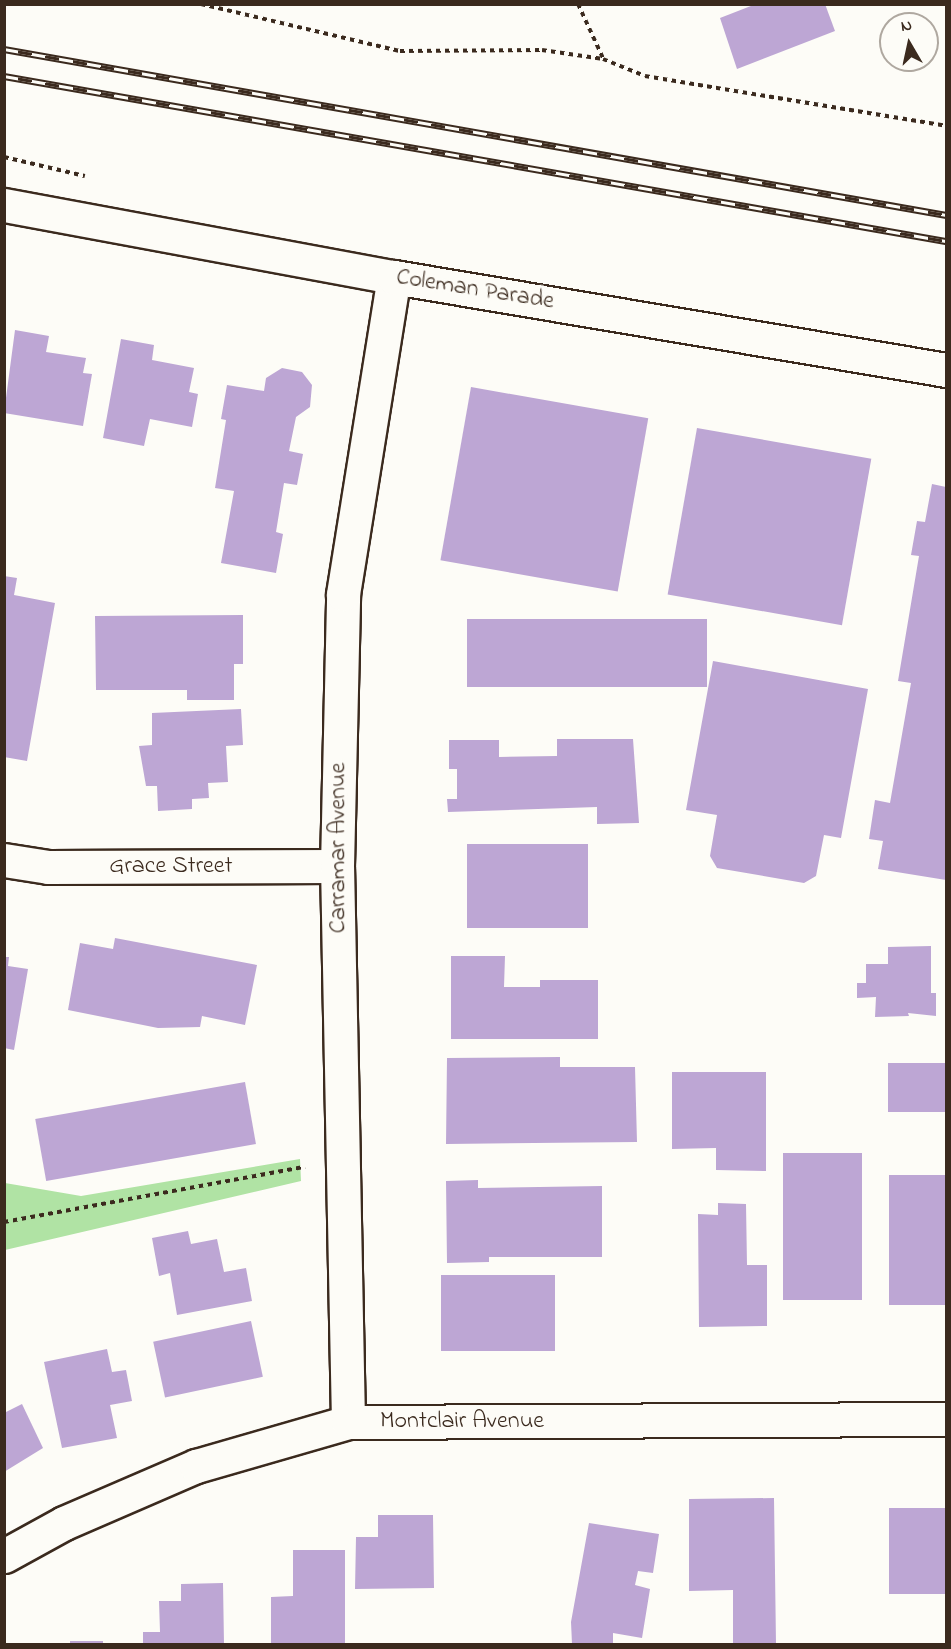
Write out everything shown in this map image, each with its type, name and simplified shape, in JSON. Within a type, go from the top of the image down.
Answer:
[{"type":"street","name":"Coleman Parade","points":[[4,205],[394,277],[946,370]]},
{"type":"street","name":"Carramar Avenue","points":[[348,1422],[337,866],[343,594],[394,277]]},
{"type":"street","name":"Grace Street","points":[[4,860],[48,867],[337,866]]},
{"type":"street","name":"Montclair Avenue","points":[[4,1556],[64,1523],[196,1466],[348,1422],[946,1419]]},
{"type":"path","points":[[201,4],[400,51],[542,50],[603,59],[645,76],[946,126]]},
{"type":"path","points":[[578,4],[603,59]]},
{"type":"path","points":[[4,157],[85,176]]},
{"type":"path","points":[[4,1222],[343,1161]]},
{"type":"green space","points":[[300,1159],[301,1181],[5,1250],[5,1183],[81,1196]]},
{"type":"building","points":[[756,4],[825,4],[835,31],[737,69],[720,18]]},
{"type":"building","points":[[15,330],[49,336],[46,352],[86,358],[83,373],[92,374],[83,426],[4,413]]},
{"type":"building","points":[[121,339],[154,345],[152,360],[194,368],[189,392],[198,394],[192,427],[150,419],[144,446],[103,438]]},
{"type":"building","points":[[282,368],[302,372],[312,385],[310,407],[296,417],[289,451],[303,454],[297,485],[284,483],[276,532],[283,534],[276,573],[221,563],[234,491],[215,488],[226,420],[221,419],[227,385],[264,391],[266,378]]},
{"type":"building","points":[[471,387],[648,418],[618,592],[440,560]]},
{"type":"building","points":[[697,428],[871,459],[842,625],[668,594]]},
{"type":"building","points":[[932,484],[946,487],[946,880],[878,869],[883,841],[869,839],[875,800],[890,803],[911,683],[898,681],[919,556],[911,555],[917,521],[925,522]]},
{"type":"building","points":[[4,576],[17,578],[14,595],[55,603],[27,761],[4,757]]},
{"type":"building","points":[[243,615],[243,664],[234,664],[234,700],[187,700],[187,690],[96,690],[95,616]]},
{"type":"building","points":[[467,619],[707,619],[707,687],[467,687]]},
{"type":"building","points":[[713,661],[868,689],[841,838],[824,835],[816,876],[804,883],[717,868],[710,856],[717,815],[686,810]]},
{"type":"building","points":[[241,709],[243,745],[226,746],[228,782],[208,783],[209,798],[192,799],[192,809],[158,811],[157,786],[146,786],[139,746],[152,745],[152,713]]},
{"type":"building","points":[[557,739],[633,739],[639,823],[597,824],[597,807],[448,812],[447,799],[457,799],[457,769],[449,769],[449,740],[499,740],[499,757],[557,756]]},
{"type":"building","points":[[467,844],[588,844],[588,928],[467,928]]},
{"type":"building","points":[[115,938],[257,965],[245,1025],[202,1016],[200,1027],[158,1028],[68,1010],[80,943],[113,949]]},
{"type":"building","points":[[931,946],[931,993],[936,993],[936,1016],[908,1013],[909,1016],[875,1017],[876,997],[857,998],[857,983],[866,983],[866,964],[888,964],[888,947]]},
{"type":"building","points":[[451,956],[505,956],[504,987],[540,987],[540,980],[598,980],[598,1039],[451,1039]]},
{"type":"building","points":[[4,957],[9,957],[8,966],[28,969],[14,1050],[4,1048]]},
{"type":"building","points":[[560,1057],[560,1067],[635,1067],[637,1142],[446,1144],[447,1058]]},
{"type":"building","points":[[888,1063],[946,1063],[946,1112],[888,1112]]},
{"type":"building","points":[[672,1072],[766,1072],[766,1171],[716,1170],[716,1148],[672,1149]]},
{"type":"building","points":[[245,1082],[256,1144],[46,1181],[35,1119]]},
{"type":"building","points":[[783,1153],[862,1153],[862,1300],[783,1300]]},
{"type":"building","points":[[889,1175],[946,1175],[946,1305],[889,1305]]},
{"type":"building","points":[[478,1180],[478,1188],[602,1186],[602,1257],[489,1257],[489,1262],[447,1263],[446,1181]]},
{"type":"building","points":[[718,1203],[746,1204],[747,1265],[767,1265],[767,1326],[699,1327],[698,1214],[718,1215]]},
{"type":"building","points":[[188,1231],[191,1244],[217,1239],[224,1272],[246,1268],[252,1301],[177,1315],[170,1273],[159,1276],[152,1238]]},
{"type":"building","points":[[441,1275],[555,1275],[555,1351],[441,1351]]},
{"type":"building","points":[[251,1321],[263,1377],[165,1398],[153,1342]]},
{"type":"building","points":[[107,1349],[112,1372],[126,1370],[132,1401],[110,1405],[117,1438],[62,1448],[44,1362]]},
{"type":"building","points":[[22,1404],[43,1448],[4,1472],[4,1413]]},
{"type":"building","points":[[774,1498],[776,1644],[733,1644],[733,1590],[689,1591],[689,1499]]},
{"type":"building","points":[[889,1508],[946,1508],[946,1594],[889,1594]]},
{"type":"building","points":[[378,1515],[433,1515],[434,1588],[355,1589],[356,1537],[378,1537]]},
{"type":"building","points":[[589,1523],[659,1534],[653,1573],[638,1571],[635,1585],[650,1589],[642,1638],[613,1633],[613,1644],[572,1644],[571,1622]]},
{"type":"building","points":[[293,1550],[345,1550],[345,1644],[271,1644],[271,1597],[293,1596]]},
{"type":"building","points":[[223,1583],[224,1644],[143,1644],[143,1632],[160,1632],[159,1601],[181,1601],[181,1584]]},
{"type":"building","points":[[70,1641],[103,1641],[103,1644],[70,1644]]},
{"type":"railway","points":[[4,49],[946,215]]},
{"type":"railway","points":[[4,76],[946,241]]}]
